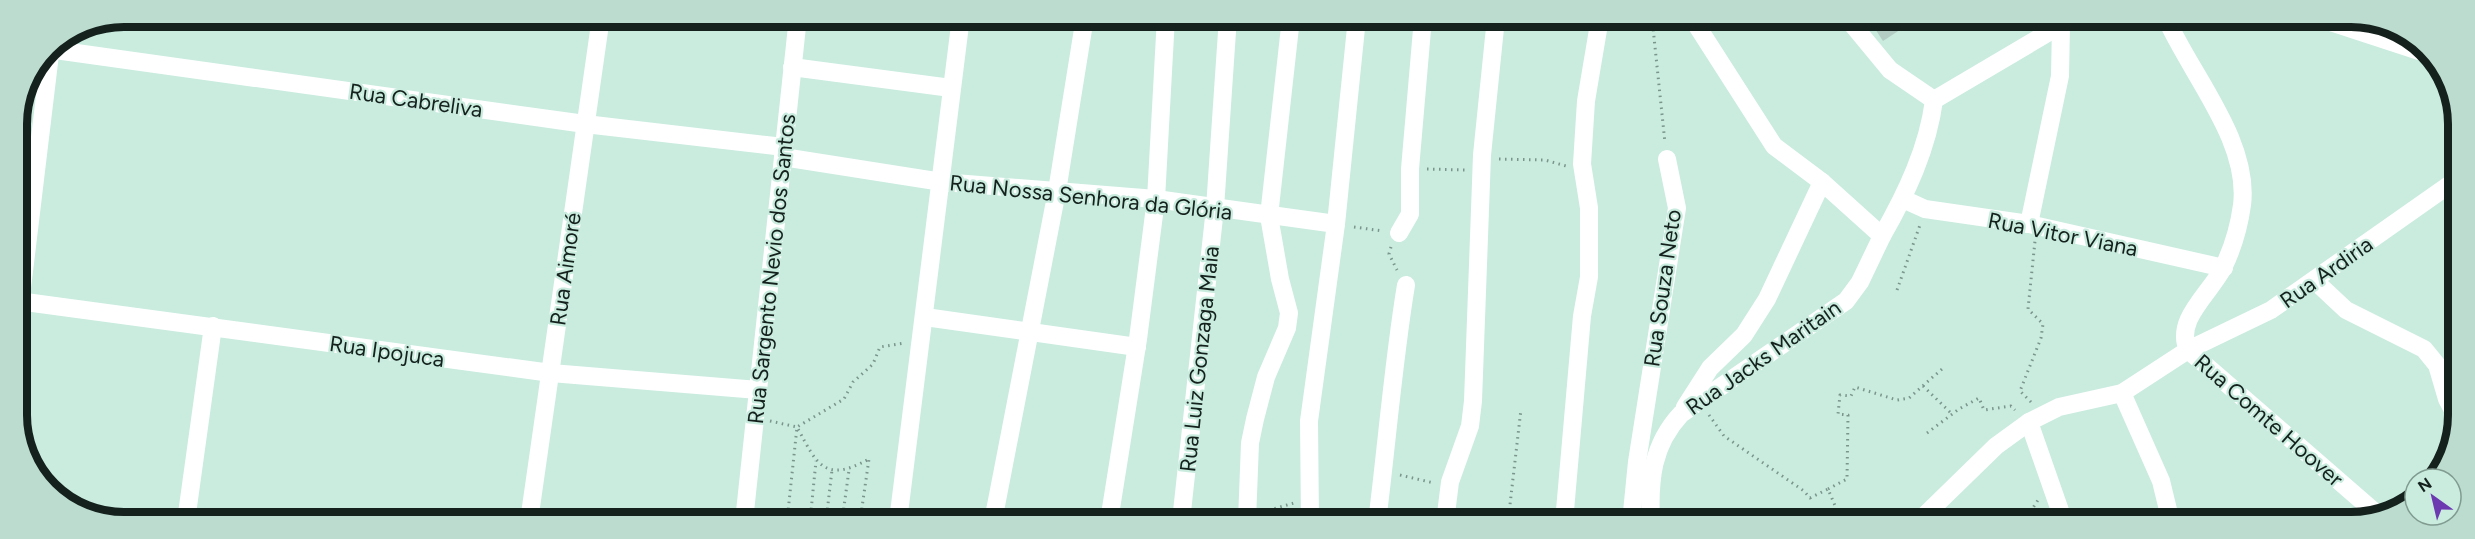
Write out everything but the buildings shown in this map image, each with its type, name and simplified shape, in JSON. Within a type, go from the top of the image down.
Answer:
[{"type":"street","name":"Rua Aimoré","points":[[529,512],[600,27]]},
{"type":"street","name":"Rua Sargento Nevio dos Santos","points":[[745,512],[797,27]]},
{"type":"street","points":[[899,512],[960,27]]},
{"type":"street","points":[[995,512],[1057,191],[1083,27]]},
{"type":"street","points":[[1110,512],[1137,347],[1156,199],[1165,27]]},
{"type":"street","name":"Rua Luiz Gonzaga Maia","points":[[1182,512],[1215,208],[1227,27]]},
{"type":"street","points":[[1247,512],[1250,443],[1255,419],[1266,377],[1287,328],[1289,313],[1280,279],[1269,216],[1290,27]]},
{"type":"street","points":[[1310,512],[1310,421],[1336,224],[1356,27]]},
{"type":"street","points":[[1399,233],[1410,214],[1410,169],[1422,27]]},
{"type":"street","points":[[1446,512],[1449,488],[1470,426],[1473,401],[1482,164],[1495,27]]},
{"type":"street","points":[[1565,512],[1579,349],[1589,277],[1590,226],[1583,172],[1586,101],[1598,27]]},
{"type":"street","points":[[1698,27],[1774,146],[1822,182],[1882,236]]},
{"type":"street","points":[[1854,27],[1890,70],[1934,100],[2058,27]]},
{"type":"street","points":[[2032,225],[2060,76],[2061,27]]},
{"type":"street","points":[[2171,27],[2235,149],[2241,176],[2242,203],[2237,235],[2224,268],[2187,323],[2185,343],[2188,350]]},
{"type":"street","points":[[2345,27],[2412,49]]},
{"type":"street","name":"Rua Cabreliva","points":[[62,50],[783,152]]},
{"type":"street","points":[[27,236],[48,64]]},
{"type":"street","points":[[792,67],[951,88]]},
{"type":"street","name":"Rua Jacks Maritain","points":[[1651,512],[1653,462],[1662,439],[1681,414],[1846,301],[1860,282],[1903,199],[1931,124],[1934,100]]},
{"type":"street","name":"Rua Nossa Senhora da Glória","points":[[783,152],[942,182],[1156,199],[1336,224]]},
{"type":"street","name":"Rua Souza Neto","points":[[1632,512],[1637,462],[1677,208],[1667,159]]},
{"type":"street","points":[[1681,414],[1710,368],[1744,335],[1767,299],[1822,182]]},
{"type":"street","name":"Rua Ardiria","points":[[2122,393],[2188,350],[2250,322],[2315,281],[2448,186]]},
{"type":"street","name":"Rua Vitor Viana","points":[[1903,199],[1925,209],[2032,225],[2224,268]]},
{"type":"street","points":[[2315,281],[2346,310],[2424,349],[2437,365],[2448,401]]},
{"type":"street","points":[[1378,512],[1391,415],[1391,376],[1406,285]]},
{"type":"street","name":"Rua Ipojuca","points":[[27,302],[551,373],[758,390]]},
{"type":"street","points":[[925,317],[1029,334],[1137,347]]},
{"type":"street","points":[[187,512],[213,327]]},
{"type":"street","name":"Rua Comte Hoover","points":[[2188,350],[2373,509]]},
{"type":"street","points":[[1928,512],[1996,446],[2036,418],[2059,407],[2122,393],[2161,481],[2169,512]]},
{"type":"street","points":[[2036,418],[2061,512]]},
{"type":"path","points":[[1653,27],[1667,159]]},
{"type":"path","points":[[1410,169],[1545,160],[1583,172]]},
{"type":"path","points":[[1897,290],[1925,209]]},
{"type":"path","points":[[1336,224],[1399,233]]},
{"type":"path","points":[[2032,225],[2028,309],[2043,324],[2041,338],[2020,391],[2036,418]]},
{"type":"path","points":[[1399,233],[1393,238],[1389,254],[1406,285]]},
{"type":"path","points":[[755,418],[797,427],[844,399],[853,382],[873,364],[880,347],[922,342]]},
{"type":"path","points":[[1699,401],[1724,436],[1804,491],[1810,498],[1846,478],[1848,415],[1839,414],[1840,395],[1851,396],[1855,387],[1897,399],[1909,398],[1942,369]]},
{"type":"path","points":[[1923,385],[1952,414]]},
{"type":"path","points":[[1927,433],[1952,414],[1979,398],[1984,410],[2011,406],[2036,418]]},
{"type":"path","points":[[1509,512],[1521,409]]},
{"type":"path","points":[[797,427],[816,461],[832,470],[849,470],[869,459],[861,512]]},
{"type":"path","points":[[788,512],[797,427]]},
{"type":"path","points":[[811,512],[816,461]]},
{"type":"path","points":[[827,512],[832,470]]},
{"type":"path","points":[[843,512],[849,470]]},
{"type":"path","points":[[1383,472],[1449,488]]},
{"type":"path","points":[[1828,489],[1838,512]]},
{"type":"path","points":[[1269,512],[1310,499]]},
{"type":"shaded area","points":[[1874,27],[1904,27],[1883,41]]}]
